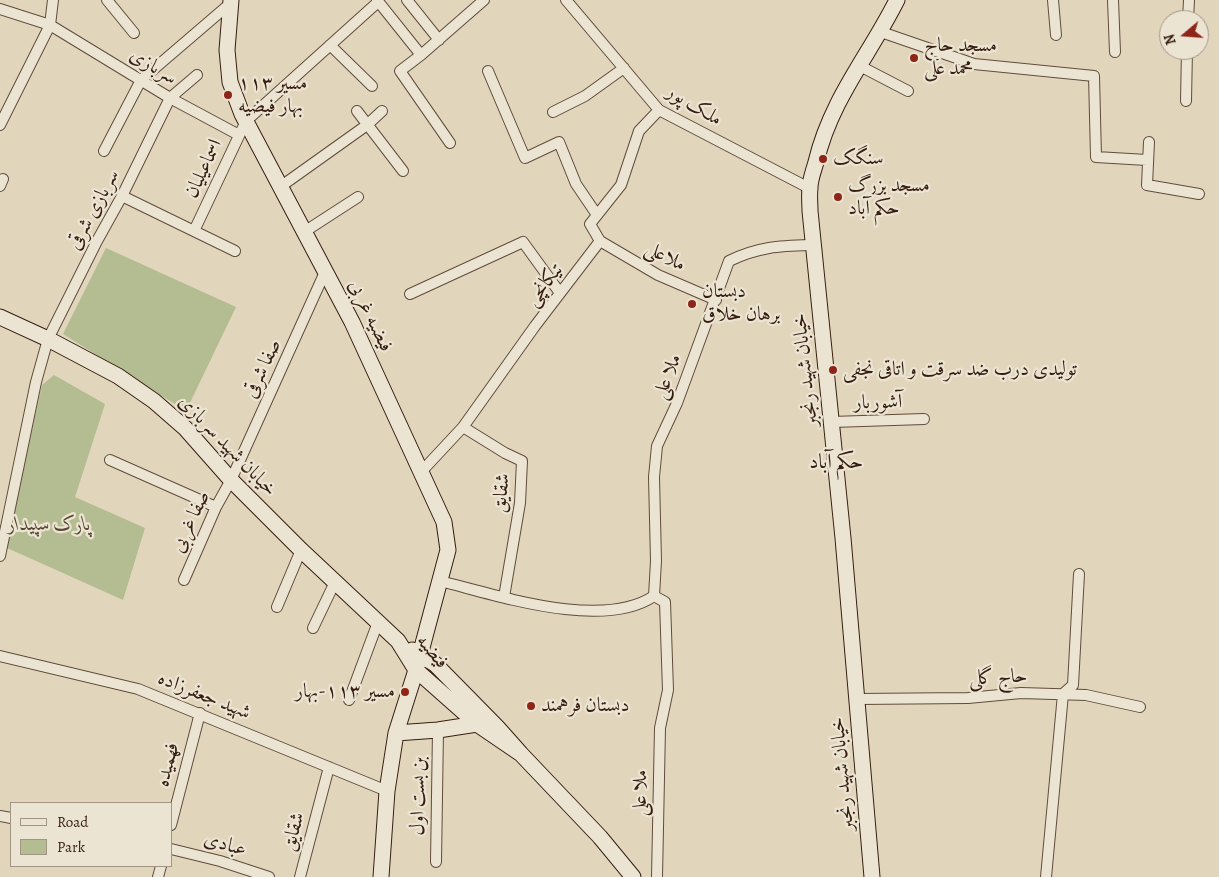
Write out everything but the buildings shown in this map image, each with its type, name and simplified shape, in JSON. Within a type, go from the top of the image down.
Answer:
[{"type":"street","points":[[0,125],[50,25],[53,0]]},
{"type":"street","points":[[107,0],[134,33]]},
{"type":"street","points":[[407,0],[439,40]]},
{"type":"street","points":[[450,143],[400,71],[421,56],[484,0]]},
{"type":"street","name":"ملک پور","points":[[566,0],[659,110],[810,188]]},
{"type":"street","name":"خیابان شهید رنجبر","points":[[872,877],[832,422],[810,211],[810,188],[828,121],[858,65],[881,32],[897,0]]},
{"type":"street","points":[[1053,0],[1056,34]]},
{"type":"street","points":[[1113,0],[1114,52]]},
{"type":"street","points":[[104,151],[141,80],[232,1]]},
{"type":"street","name":"فیضیه غربی","points":[[232,1],[227,50],[230,82],[242,128],[280,186],[352,322],[444,522],[448,550],[416,670],[396,733],[387,791],[382,877]]},
{"type":"street","points":[[242,128],[378,1],[421,56]]},
{"type":"street","name":"سربازی","points":[[0,9],[50,25],[170,98],[242,128]]},
{"type":"street","points":[[881,32],[974,64],[1094,76],[1096,157],[1147,160]]},
{"type":"street","points":[[330,45],[372,86]]},
{"type":"street","points":[[1186,101],[1187,60]]},
{"type":"street","points":[[858,65],[908,91]]},
{"type":"street","points":[[553,112],[585,96],[624,68]]},
{"type":"street","points":[[488,71],[525,158],[559,142],[576,184],[597,215]]},
{"type":"street","points":[[170,98],[197,75]]},
{"type":"street","name":"سربازی شرقی","points":[[0,556],[36,382],[48,338],[122,196],[170,98]]},
{"type":"street","points":[[600,241],[590,224],[621,185],[639,131],[659,110]]},
{"type":"street","points":[[357,111],[403,171]]},
{"type":"street","points":[[280,186],[367,124],[382,111]]},
{"type":"street","name":"اسماعیلیان","points":[[194,231],[242,128]]},
{"type":"street","points":[[1149,142],[1147,185],[1198,194]]},
{"type":"street","points":[[122,196],[235,251]]},
{"type":"street","points":[[304,232],[358,198]]},
{"type":"street","name":"تیکانچی","points":[[421,472],[463,427],[600,241]]},
{"type":"street","name":"ملاعلی","points":[[600,241],[658,275],[716,300]]},
{"type":"street","points":[[410,294],[523,242],[560,293]]},
{"type":"street","name":"ملا علی","points":[[657,877],[660,728],[668,690],[668,681],[666,602],[654,596],[656,561],[654,477],[656,446],[677,404],[730,261],[748,252],[775,246],[814,245]]},
{"type":"street","name":"صفا شرقی","points":[[231,480],[325,272]]},
{"type":"street","name":"خیابان شهید سربازی","points":[[0,316],[48,338],[118,376],[154,401],[185,428],[231,480],[301,550],[398,641]]},
{"type":"street","name":"آشوربار","points":[[832,422],[924,419]]},
{"type":"street","name":"شقایق","points":[[463,427],[505,453],[522,461],[520,503],[504,597]]},
{"type":"street","points":[[110,460],[216,507]]},
{"type":"street","name":"صفا غربی","points":[[184,580],[216,507],[231,480]]},
{"type":"street","points":[[277,607],[301,550]]},
{"type":"street","points":[[1046,877],[1063,694],[1073,685],[1078,574]]},
{"type":"street","points":[[440,581],[529,605],[574,610],[620,610],[644,603],[654,596]]},
{"type":"street","points":[[314,628],[335,582]]},
{"type":"street","points":[[349,700],[378,622]]},
{"type":"street","name":"فیضیه","points":[[398,641],[435,664],[600,837],[633,877]]},
{"type":"street","name":"فیضیه","points":[[398,641],[416,670],[477,724],[521,754]]},
{"type":"street","name":"شهید جعفرزاده","points":[[0,656],[138,689],[387,791]]},
{"type":"street","name":"حاج گلی","points":[[857,699],[968,698],[1021,693],[1063,694],[1086,695],[1140,707]]},
{"type":"street","name":"فهمیده","points":[[172,821],[200,714]]},
{"type":"street","points":[[396,733],[438,730],[477,724]]},
{"type":"street","name":"بن بست اول","points":[[436,862],[438,730]]},
{"type":"street","name":"شقایق","points":[[300,877],[329,767]]},
{"type":"street","name":"عبادی","points":[[172,849],[220,861],[269,877]]},
{"type":"green space","points":[[106,248],[236,307],[186,411],[63,334]]},
{"type":"green space","name":"پارک سپیدار","points":[[54,375],[105,404],[75,497],[145,528],[123,600],[5,547],[42,385]]},
{"type":"place","name":"مسجد حاج محمد علی","points":[[914,58]]},
{"type":"place","name":"مسیر ۱۱۳ بهار فیضیه","points":[[228,95]]},
{"type":"place","name":"سنگک","points":[[823,159]]},
{"type":"place","name":"مسجد بزرگ حکم آباد","points":[[838,197]]},
{"type":"place","name":"دبستان برهان خلاق","points":[[692,304]]},
{"type":"place","name":"تولیدی درب ضد سرقت و اتاقی نجفی","points":[[833,370]]},
{"type":"place","name":"مسیر ۱۱۳-بهار","points":[[405,692]]},
{"type":"place","name":"دبستان فرهمند","points":[[531,706]]},
{"type":"district","name":"حکم آباد","points":[[836,463]]}]
